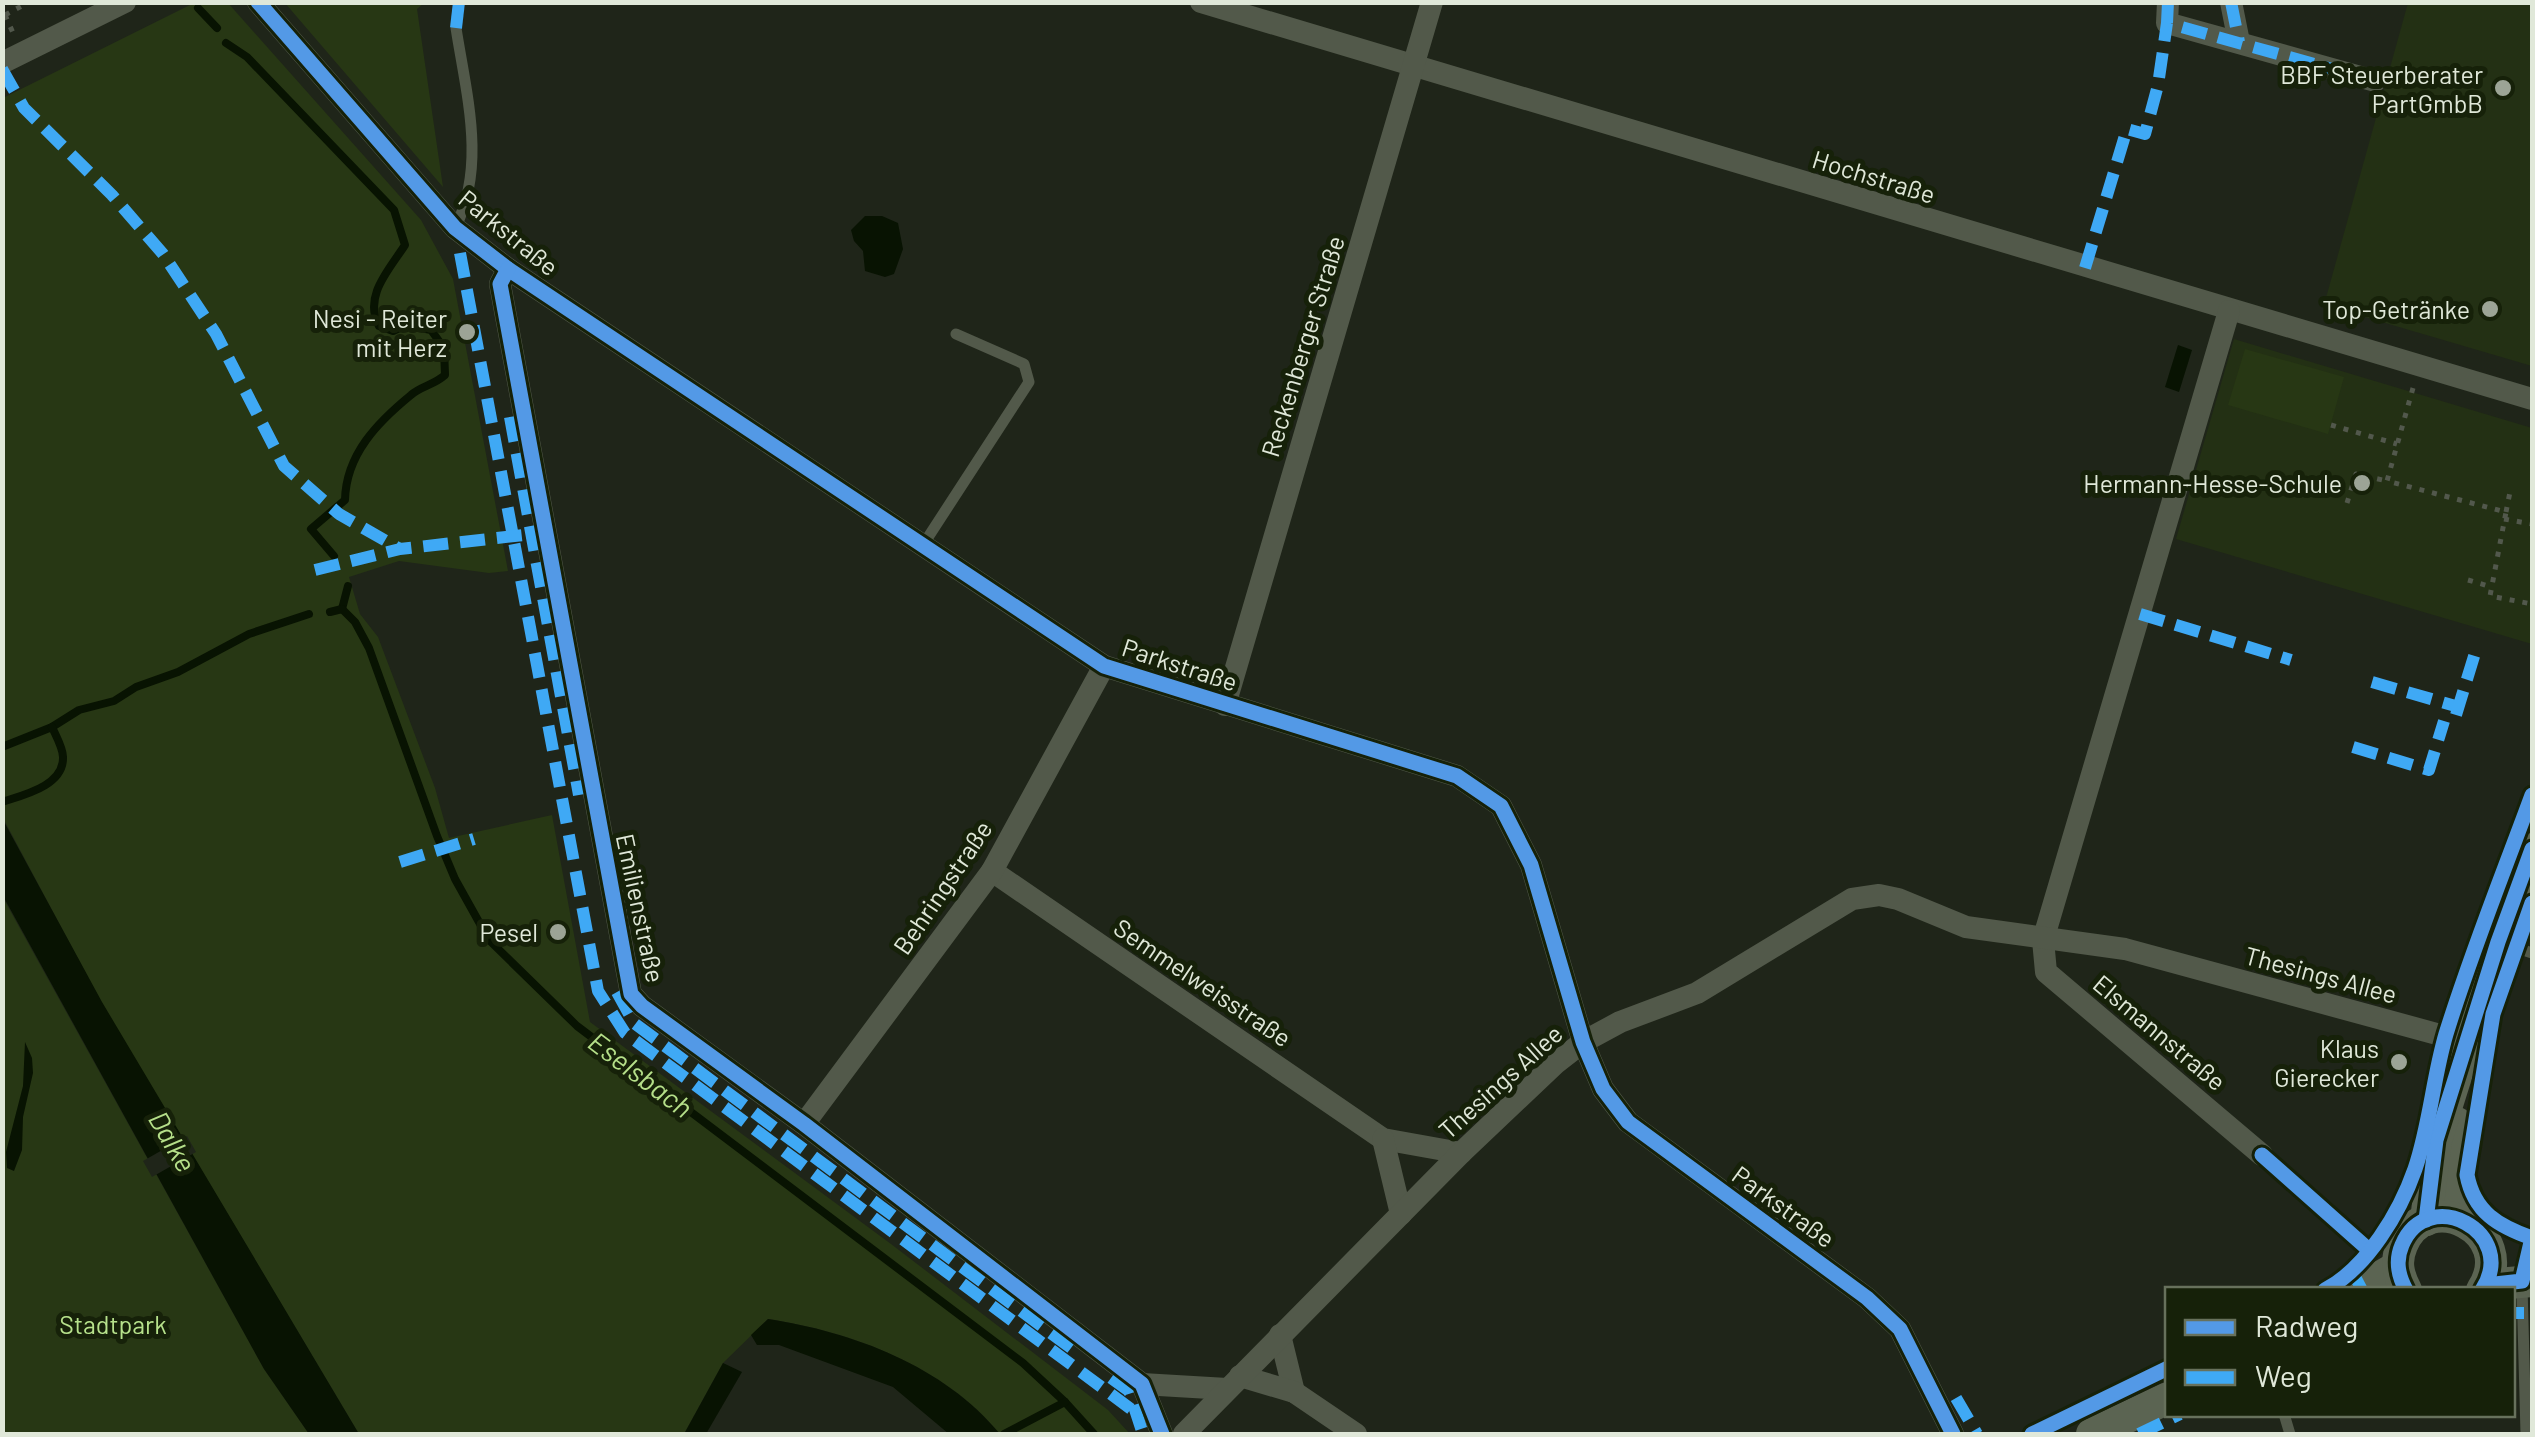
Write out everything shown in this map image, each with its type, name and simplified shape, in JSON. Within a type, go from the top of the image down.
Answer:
[{"type":"main road","points":[[2442,1219],[2456,1142],[2464,1049],[2532,849]]},
{"type":"main road","points":[[2369,1287],[2402,1278],[2404,1238],[2442,1219],[2471,1224],[2489,1248],[2529,1275]]},
{"type":"main road","points":[[2489,1248],[2491,1260],[2484,1287],[2529,1275]]},
{"type":"main road","points":[[2092,1434],[2165,1399]]},
{"type":"street","points":[[2,63],[125,2]]},
{"type":"street","name":"Parkstraße","points":[[258,2],[455,228],[508,269],[1104,666],[1457,776],[1500,806],[1531,864],[1583,1042],[1602,1089],[1628,1122],[1867,1298],[1900,1330],[1953,1434]]},
{"type":"street","name":"Hochstraße","points":[[1201,2],[2532,399]]},
{"type":"street","name":"Reckenberger Straße","points":[[1224,706],[1432,2]]},
{"type":"street","points":[[2168,2],[2167,23],[2374,82]]},
{"type":"street","points":[[2231,2],[2239,42]]},
{"type":"street","name":"Emilienstraße","points":[[508,269],[500,284],[628,986],[642,1006],[804,1124],[1142,1384]]},
{"type":"street","points":[[2043,940],[2229,311]]},
{"type":"street","name":"Behringstraße","points":[[804,1124],[992,872],[1104,666]]},
{"type":"street","name":"Semmelweisstraße","points":[[992,872],[1383,1139],[1461,1152]]},
{"type":"street","name":"Thesings Allee","points":[[1184,1434],[1461,1152],[1556,1062],[1620,1022],[1697,993],[1852,899],[1879,895],[1966,926],[2125,949],[2464,1049]]},
{"type":"street","name":"Elsmannstraße","points":[[2043,940],[2046,972],[2262,1155]]},
{"type":"street","points":[[1383,1139],[1401,1214]]},
{"type":"street","points":[[1280,1335],[1294,1392]]},
{"type":"street","points":[[1162,1434],[1142,1384],[1233,1383],[1294,1392],[1356,1434]]},
{"type":"lane","points":[[455,228],[465,208],[473,138],[456,28]]},
{"type":"lane","points":[[923,544],[1030,382],[1024,364],[956,334]]},
{"type":"lane","points":[[2498,942],[2532,954]]},
{"type":"lane","points":[[2526,1434],[2529,1275]]},
{"type":"path","points":[[2,16],[29,2]]},
{"type":"path","points":[[2387,481],[2419,365]]},
{"type":"path","points":[[2330,426],[2397,444]]},
{"type":"path","points":[[2347,504],[2356,474],[2532,524]]},
{"type":"path","points":[[2511,487],[2490,596],[2532,604]]},
{"type":"path","points":[[2468,580],[2492,587]]},
{"type":"shaded area","points":[[2408,3],[2532,3],[2532,366],[2324,305]]},
{"type":"shaded area","name":"Hermann-Hesse-Schule","points":[[2234,339],[2532,428],[2532,644],[2176,539]]},
{"type":"green space","points":[[194,3],[228,3],[421,220],[453,279],[508,571],[489,573],[399,561],[349,577],[360,614],[378,637],[435,788],[449,838],[552,815],[590,1022],[891,1244],[1108,1410],[1130,1434],[1000,1434],[952,1389],[895,1356],[832,1333],[768,1319],[723,1363],[684,1434],[359,1434],[101,1002],[3,818],[3,98]]},
{"type":"green space","points":[[285,3],[424,3],[417,9],[443,187]]},
{"type":"green space","points":[[2245,349],[2344,377],[2328,434],[2228,405]]},
{"type":"green space","name":"Stadtpark","points":[[2,896],[264,1369],[309,1434],[3,1434]]},
{"type":"water","points":[[865,216],[882,216],[898,223],[903,249],[894,274],[885,277],[865,271],[863,251],[851,230]]},
{"type":"water","points":[[2178,345],[2192,350],[2179,392],[2165,387]]},
{"type":"water","name":"Dalke","points":[[2,818],[102,1002],[359,1434],[309,1434],[264,1369],[3,896]]},
{"type":"water","points":[[25,1042],[33,1073],[23,1117],[22,1150],[14,1171],[7,1168],[6,1152],[23,1086]]},
{"type":"water","points":[[768,1319],[832,1333],[895,1356],[952,1389],[1000,1434],[949,1434],[893,1387],[779,1345],[757,1345],[751,1335]]},
{"type":"water","points":[[723,1363],[742,1372],[706,1434],[684,1434]]},
{"type":"pier","points":[[187,1136],[196,1152],[152,1177],[143,1161]]},
{"type":"waterway","points":[[198,8],[217,28]]},
{"type":"waterway","points":[[226,43],[247,57],[394,210],[405,245],[376,294],[379,326],[393,331],[406,325],[431,330],[444,348],[445,375],[415,392],[376,428],[351,468],[345,500],[311,529],[334,556]]},
{"type":"waterway","points":[[342,609],[348,586]]},
{"type":"waterway","name":"Eselsbach","points":[[330,612],[342,609],[355,622],[369,648],[437,836],[455,879],[489,940],[577,1026],[1023,1363],[1094,1434]]},
{"type":"waterway","name":"Eselsbach","points":[[2,747],[52,727],[79,710],[114,701],[136,687],[178,672],[249,634],[309,614]]},
{"type":"waterway","points":[[2,802],[41,788],[57,775],[63,753],[52,727]]},
{"type":"waterway","points":[[1004,1434],[1065,1402]]},
{"type":"marked path","points":[[456,28],[459,2]]},
{"type":"marked path","points":[[2168,2],[2167,23],[2375,81]]},
{"type":"marked path","points":[[2231,2],[2239,42]]},
{"type":"marked path","points":[[2085,268],[2127,129],[2145,134],[2158,85],[2167,23]]},
{"type":"marked path","points":[[2,69],[24,108],[112,195],[163,254],[216,334],[284,466],[339,514],[400,549]]},
{"type":"marked path","points":[[460,253],[598,991],[625,1033],[1135,1412]]},
{"type":"marked path","points":[[510,417],[579,795]]},
{"type":"marked path","points":[[315,570],[400,549],[524,535]]},
{"type":"marked path","points":[[2140,614],[2291,660]]},
{"type":"marked path","points":[[2456,715],[2475,653]]},
{"type":"marked path","points":[[2372,682],[2459,707]]},
{"type":"marked path","points":[[2353,747],[2429,770],[2444,721]]},
{"type":"marked path","points":[[400,862],[474,839]]},
{"type":"marked path","points":[[617,992],[634,1023],[1075,1351]]},
{"type":"marked path","points":[[2352,1271],[2360,1287]]},
{"type":"marked path","points":[[2515,1313],[2524,1313]]},
{"type":"marked path","points":[[1111,1378],[1129,1391],[1143,1434]]},
{"type":"marked path","points":[[1956,1398],[1977,1434]]},
{"type":"marked path","points":[[2139,1434],[2174,1417]]},
{"type":"cycle path","points":[[258,2],[455,228],[508,269],[1104,666],[1457,776],[1501,806],[1531,865],[1583,1042],[1603,1089],[1628,1122],[1867,1298],[1900,1329],[1953,1434]]},
{"type":"cycle path","points":[[508,269],[500,284],[631,994],[1142,1384],[1162,1434]]},
{"type":"cycle path","points":[[2330,1287],[2368,1253],[2409,1186],[2446,1034],[2532,795]]},
{"type":"cycle path","points":[[2426,1220],[2436,1140],[2498,942],[2532,849]]},
{"type":"cycle path","points":[[2486,1285],[2522,1281],[2532,1238],[2489,1216],[2475,1199],[2467,1175],[2493,1014],[2532,903]]},
{"type":"cycle path","points":[[2262,1155],[2369,1250]]},
{"type":"cycle path","points":[[2405,1287],[2398,1268],[2402,1245],[2414,1227],[2430,1218],[2448,1217],[2466,1223],[2480,1234],[2489,1250],[2490,1269],[2483,1287]]},
{"type":"cycle path","points":[[2032,1434],[2165,1369]]},
{"type":"place","name":"BBF Steuerberater PartGmbB","points":[[2503,88]]},
{"type":"place","name":"Top-Getränke","points":[[2490,309]]},
{"type":"place","name":"Nesi - Reiter mit Herz","points":[[467,332]]},
{"type":"place","name":"Hermann-Hesse-Schule","points":[[2362,483]]},
{"type":"place","name":"Pesel","points":[[558,932]]},
{"type":"place","name":"Klaus Gierecker","points":[[2399,1062]]}]
